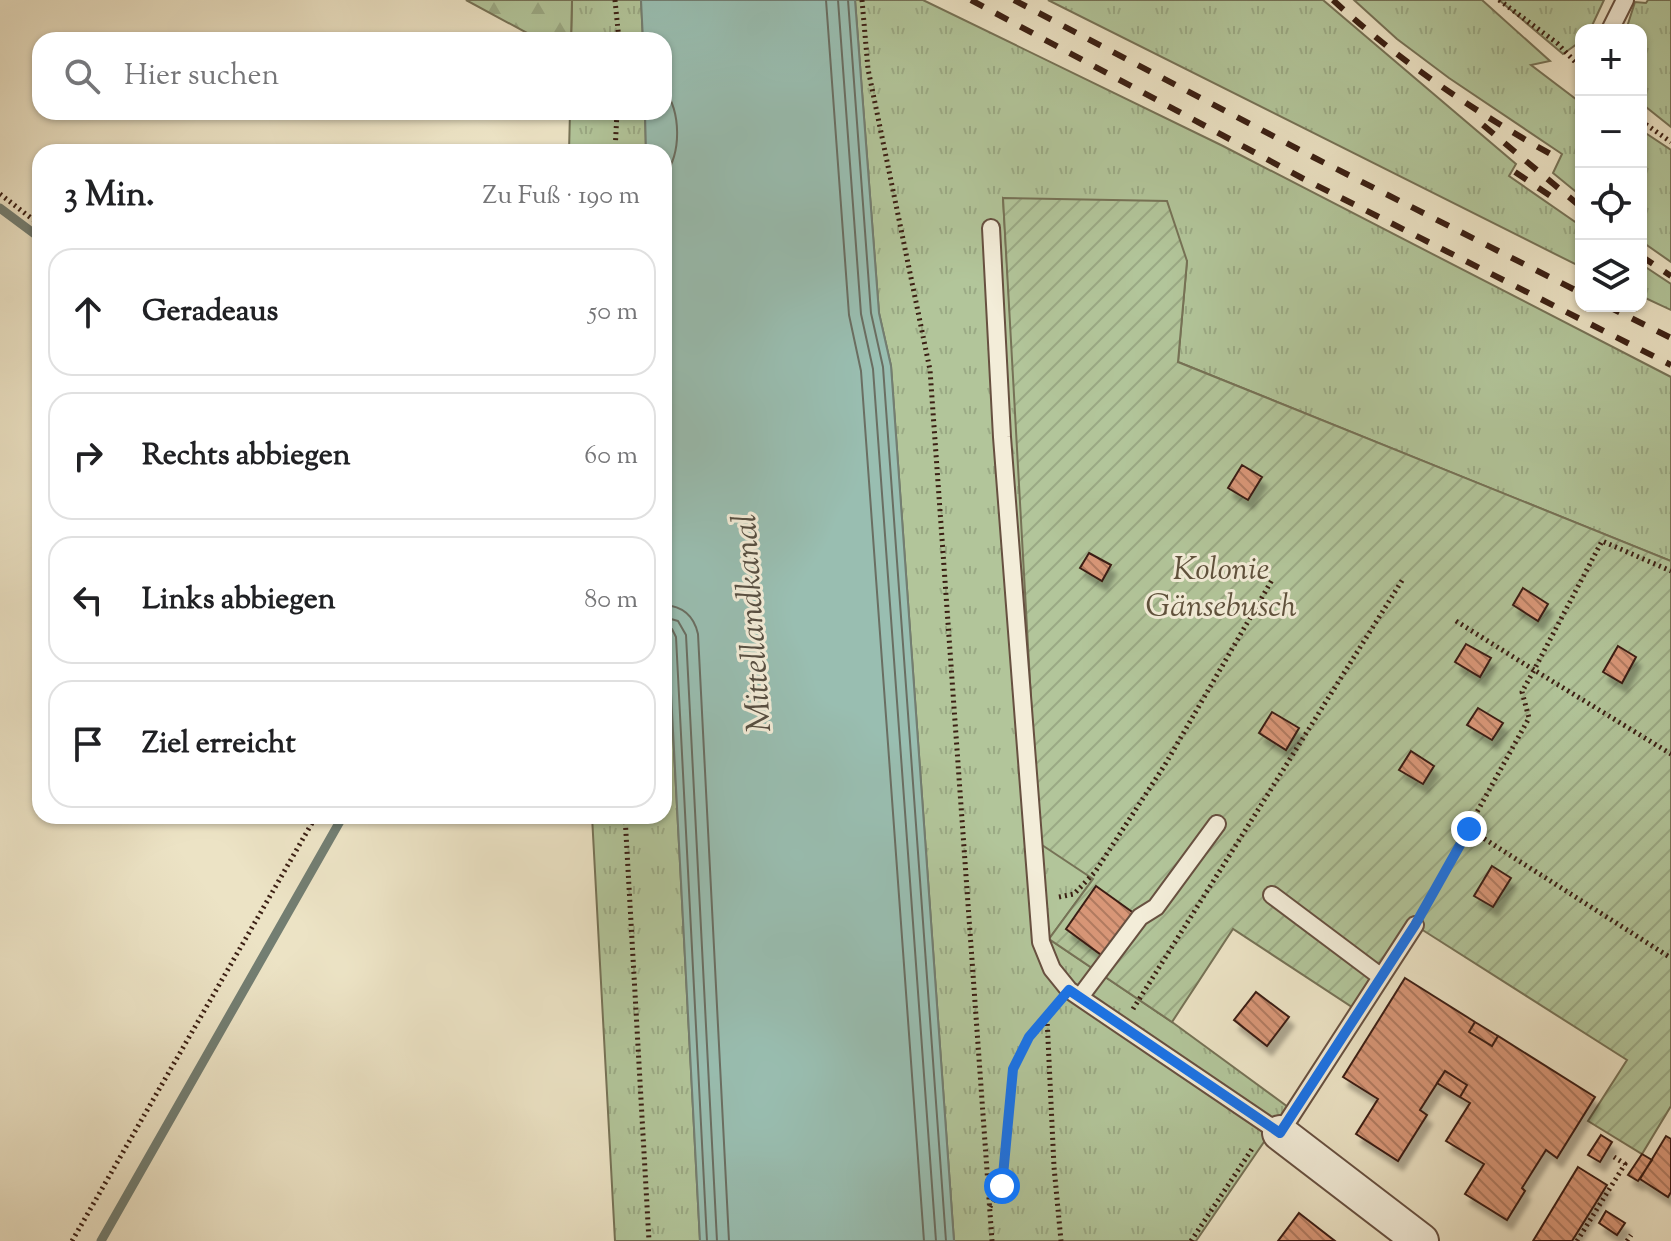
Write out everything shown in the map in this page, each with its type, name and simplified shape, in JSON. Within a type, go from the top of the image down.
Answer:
[{"type":"street","points":[[1274,1129],[1421,1241]]},
{"type":"lane","points":[[1613,24],[1625,0]]},
{"type":"lane","points":[[991,228],[1002,437],[1041,942],[1052,969],[1074,994],[1274,1129],[1415,925]]},
{"type":"lane","points":[[1074,994],[1140,917],[1156,907],[1217,824]]},
{"type":"lane","points":[[1272,895],[1380,976]]},
{"type":"path","points":[[615,0],[618,32]]},
{"type":"path","points":[[862,0],[868,69],[930,370],[992,1241]]},
{"type":"path","points":[[1499,0],[1557,43],[1575,62]]},
{"type":"path","points":[[615,144],[617,120]]},
{"type":"path","points":[[1647,125],[1671,142]]},
{"type":"path","points":[[0,194],[32,219]]},
{"type":"path","points":[[1415,925],[1529,718],[1522,692],[1602,541],[1671,571]]},
{"type":"path","points":[[1122,1026],[1403,579]]},
{"type":"path","points":[[1038,901],[1074,894],[1095,872],[1166,763],[1272,580]]},
{"type":"path","points":[[1456,621],[1671,754]]},
{"type":"path","points":[[72,1241],[311,824]]},
{"type":"path","points":[[625,824],[649,1241]]},
{"type":"path","points":[[1469,829],[1671,958]]},
{"type":"path","points":[[990,1207],[1002,1186],[1013,1069],[1029,1037],[1074,994]]},
{"type":"path","points":[[1047,1017],[1061,1241]]},
{"type":"path","points":[[1191,1241],[1274,1129]]},
{"type":"path","points":[[1577,1241],[1625,1164],[1614,1157]]},
{"type":"green space","points":[[466,0],[572,0],[571,32],[525,32]]},
{"type":"green space","points":[[572,0],[641,0],[643,32],[571,32]]},
{"type":"green space","points":[[855,0],[923,0],[1223,146],[1671,377],[1671,561],[1178,362],[1187,261],[1003,198],[1017,429],[1093,879],[1049,939],[1172,1022],[1288,1107],[1196,1241],[954,1241],[891,366],[879,313]]},
{"type":"green space","points":[[1048,0],[1323,0],[1516,164],[1509,176],[1575,222],[1575,264]]},
{"type":"green space","points":[[1354,0],[1482,0],[1550,61],[1531,65],[1575,98],[1575,191],[1553,173],[1562,154],[1397,39]]},
{"type":"green space","points":[[1499,0],[1604,0],[1593,24],[1575,24],[1575,45],[1563,54]]},
{"type":"green space","points":[[1648,0],[1671,0],[1671,127],[1647,108],[1647,24],[1628,24],[1635,2],[1646,3]]},
{"type":"green space","points":[[570,120],[645,120],[646,144],[569,144]]},
{"type":"green space","points":[[1647,134],[1671,150],[1671,262],[1647,245]]},
{"type":"green space","name":"Kolonie Gänsebusch","points":[[1003,198],[1167,201],[1187,261],[1178,362],[1671,561],[1671,1106],[1642,1154],[1588,1121],[1627,1060],[1421,929],[1398,936],[1352,1007],[1233,929],[1172,1022],[1049,939],[1093,879],[1039,843]]},
{"type":"green space","points":[[1647,268],[1671,284],[1671,310],[1647,299]]},
{"type":"green space","points":[[672,712],[700,1241],[615,1241],[592,824],[672,824]]},
{"type":"water","name":"Mittellandkanal","points":[[641,0],[855,0],[879,313],[891,366],[954,1241],[700,1241],[672,712],[672,144],[646,144],[645,120],[672,120],[672,32],[643,32]]},
{"type":"building","points":[[1242,465],[1262,477],[1248,500],[1228,488]]},
{"type":"building","points":[[1089,553],[1111,565],[1102,581],[1080,568]]},
{"type":"building","points":[[1523,588],[1548,604],[1538,621],[1513,605]]},
{"type":"building","points":[[1466,644],[1491,658],[1480,677],[1455,662]]},
{"type":"building","points":[[1618,646],[1636,657],[1622,683],[1603,672]]},
{"type":"building","points":[[1478,708],[1503,723],[1492,740],[1467,725]]},
{"type":"building","points":[[1272,712],[1299,728],[1286,750],[1259,733]]},
{"type":"building","points":[[1411,751],[1434,766],[1423,784],[1399,770]]},
{"type":"building","points":[[1492,866],[1511,878],[1493,907],[1474,896]]},
{"type":"building","points":[[1096,886],[1135,914],[1104,957],[1066,929]]},
{"type":"building","points":[[1405,978],[1475,1022],[1469,1032],[1492,1046],[1498,1036],[1595,1097],[1557,1158],[1546,1150],[1522,1188],[1525,1191],[1507,1220],[1465,1194],[1484,1164],[1446,1141],[1470,1103],[1460,1097],[1467,1085],[1445,1071],[1420,1110],[1427,1115],[1398,1161],[1356,1134],[1378,1099],[1343,1077]]},
{"type":"building","points":[[1256,992],[1289,1017],[1267,1046],[1234,1020]]},
{"type":"building","points":[[1475,1022],[1498,1036],[1492,1046],[1469,1032]]},
{"type":"building","points":[[1445,1071],[1467,1085],[1460,1097],[1437,1083]]},
{"type":"building","points":[[1601,1135],[1612,1142],[1600,1162],[1588,1155]]},
{"type":"building","points":[[1666,1136],[1671,1139],[1671,1192],[1668,1197],[1640,1179]]},
{"type":"building","points":[[1642,1154],[1652,1160],[1638,1181],[1628,1175]]},
{"type":"building","points":[[1578,1167],[1607,1185],[1572,1241],[1533,1241]]},
{"type":"building","points":[[1606,1211],[1625,1223],[1617,1235],[1599,1223]]},
{"type":"building","points":[[1299,1213],[1335,1241],[1278,1241]]},
{"type":"waterway","points":[[0,208],[32,232]]},
{"type":"waterway","points":[[101,1241],[338,824]]},
{"type":"railway","points":[[971,0],[1302,178],[1671,365]]},
{"type":"railway","points":[[1014,0],[1575,290]]},
{"type":"railway","points":[[1333,0],[1439,85],[1554,156]]},
{"type":"railway","points":[[1483,125],[1575,202]]},
{"type":"railway","points":[[1515,172],[1555,199]]},
{"type":"railway","points":[[1647,260],[1671,276]]},
{"type":"railway","points":[[1619,312],[1671,338]]},
{"type":"route","points":[[1002,1186],[1013,1069],[1029,1037],[1069,990],[1280,1133],[1415,925],[1469,829]]}]
